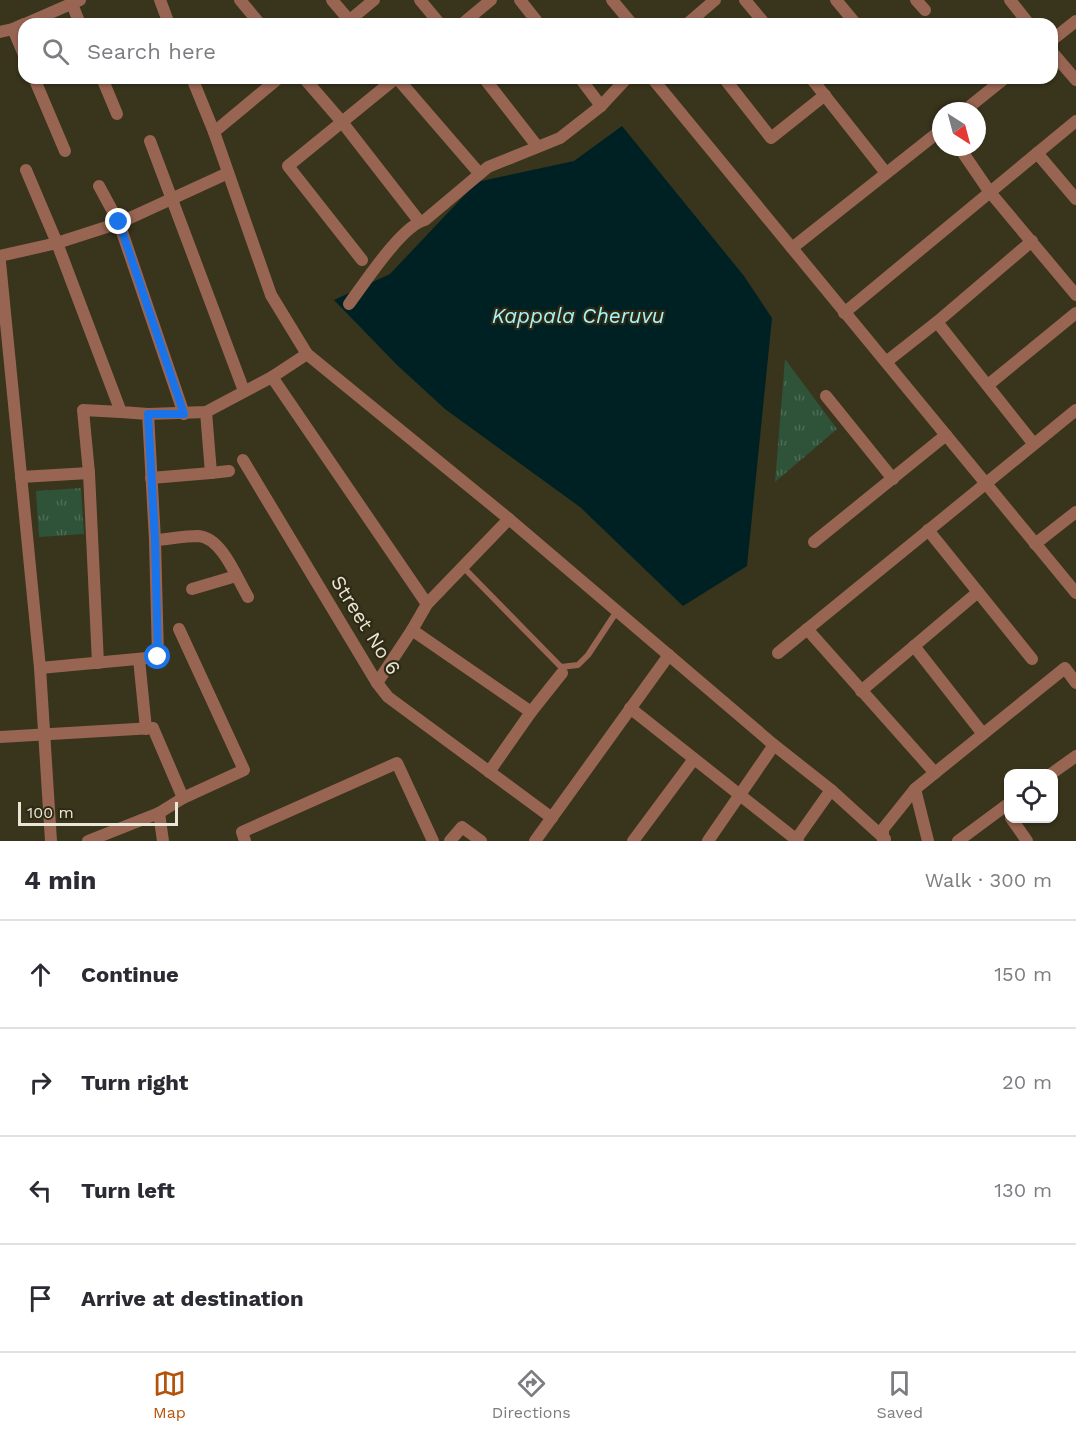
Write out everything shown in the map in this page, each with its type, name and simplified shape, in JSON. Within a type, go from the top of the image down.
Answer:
[{"type":"street","points":[[160,0],[168,18]]},
{"type":"street","points":[[240,0],[255,18]]},
{"type":"street","points":[[332,0],[344,18]]},
{"type":"street","points":[[352,18],[374,0]]},
{"type":"street","points":[[420,0],[435,18]]},
{"type":"street","points":[[469,18],[491,0]]},
{"type":"street","points":[[520,0],[534,18]]},
{"type":"street","points":[[612,0],[627,18]]},
{"type":"street","points":[[694,18],[715,0]]},
{"type":"street","points":[[745,0],[760,18]]},
{"type":"street","points":[[836,0],[851,18]]},
{"type":"street","points":[[916,0],[925,10]]},
{"type":"street","points":[[1010,0],[1024,18]]},
{"type":"street","points":[[39,18],[76,2],[79,18]]},
{"type":"street","points":[[1058,35],[1076,21]]},
{"type":"street","points":[[0,32],[18,27]]},
{"type":"street","points":[[1058,59],[1076,80]]},
{"type":"street","points":[[36,84],[64,151]]},
{"type":"street","points":[[104,84],[117,114]]},
{"type":"street","points":[[194,84],[214,132],[271,295],[306,354],[509,519],[774,745],[831,790],[884,840]]},
{"type":"street","points":[[214,132],[272,84]]},
{"type":"street","points":[[309,84],[342,122],[419,221]]},
{"type":"street","points":[[362,260],[288,166],[390,84]]},
{"type":"street","points":[[402,84],[479,173]]},
{"type":"street","points":[[488,84],[537,146]]},
{"type":"street","points":[[584,84],[601,106]]},
{"type":"street","points":[[349,304],[394,245],[419,221],[425,220],[479,173],[502,160],[560,138],[601,106],[621,84]]},
{"type":"street","points":[[657,84],[1076,593]]},
{"type":"street","points":[[729,84],[771,138],[825,95]]},
{"type":"street","points":[[816,84],[886,172]]},
{"type":"street","points":[[975,102],[998,84]]},
{"type":"street","points":[[844,313],[1076,121]]},
{"type":"street","points":[[792,248],[932,137]]},
{"type":"street","points":[[150,141],[244,390]]},
{"type":"street","points":[[1037,153],[1076,199]]},
{"type":"street","points":[[965,156],[989,191],[1076,295]]},
{"type":"street","points":[[26,170],[57,243],[121,412]]},
{"type":"street","points":[[0,256],[57,243],[119,222],[228,173]]},
{"type":"street","points":[[99,186],[119,222],[184,414]]},
{"type":"street","points":[[886,362],[1032,241]]},
{"type":"street","points":[[0,262],[40,668],[51,841]]},
{"type":"street","points":[[988,385],[1076,314]]},
{"type":"street","points":[[937,322],[1033,443]]},
{"type":"street","points":[[98,663],[89,473],[83,410],[148,414],[206,412],[272,377],[306,354]]},
{"type":"street","points":[[272,377],[427,604]]},
{"type":"street","points":[[826,396],[893,479]]},
{"type":"street","points":[[778,653],[1076,410]]},
{"type":"street","points":[[206,412],[210,473]]},
{"type":"street","points":[[40,668],[158,657],[155,540],[148,414]]},
{"type":"street","points":[[814,542],[946,435]]},
{"type":"street","name":"Street No 6","points":[[243,460],[377,683],[388,697],[552,818]]},
{"type":"street","points":[[152,478],[229,471]]},
{"type":"street","points":[[21,477],[89,473]]},
{"type":"street","points":[[1035,544],[1076,512]]},
{"type":"street","points":[[377,683],[427,604],[509,519]]},
{"type":"street","points":[[928,530],[1032,659]]},
{"type":"street","points":[[155,540],[200,536],[208,539],[220,547],[248,597]]},
{"type":"street","points":[[192,589],[236,576]]},
{"type":"street","points":[[861,691],[978,592]]},
{"type":"street","points":[[88,841],[159,813],[183,798],[244,770],[179,629]]},
{"type":"street","points":[[807,629],[934,773]]},
{"type":"street","points":[[412,630],[531,712]]},
{"type":"street","points":[[914,646],[983,734]]},
{"type":"street","points":[[535,841],[669,655]]},
{"type":"street","points":[[139,659],[146,729]]},
{"type":"street","points":[[884,840],[883,829],[915,789],[934,773],[1065,668],[1076,683]]},
{"type":"street","points":[[489,772],[531,712],[562,674]]},
{"type":"street","points":[[630,708],[796,841],[831,790]]},
{"type":"street","points":[[0,737],[153,728],[183,798]]},
{"type":"street","points":[[708,841],[774,745]]},
{"type":"street","points":[[633,841],[694,759]]},
{"type":"street","points":[[1058,770],[1074,762]]},
{"type":"street","points":[[245,841],[242,832],[397,763],[434,841]]},
{"type":"street","points":[[915,789],[928,841]]},
{"type":"street","points":[[159,813],[163,841]]},
{"type":"street","points":[[958,841],[1004,814]]},
{"type":"street","points":[[1015,823],[1027,841]]},
{"type":"street","points":[[450,841],[462,827],[481,841]]},
{"type":"lane","points":[[462,567],[561,667],[578,665],[588,655],[617,611]]},
{"type":"green space","points":[[785,359],[837,429],[775,482]]},
{"type":"green space","points":[[81,488],[84,534],[39,537],[36,491]]},
{"type":"water","name":"Kappala Cheruvu","points":[[622,126],[744,276],[772,318],[747,566],[683,606],[580,507],[445,409],[396,364],[334,300],[390,274],[477,182],[574,161]]},
{"type":"route","points":[[119,222],[184,414],[148,414],[155,540],[158,657]]}]
